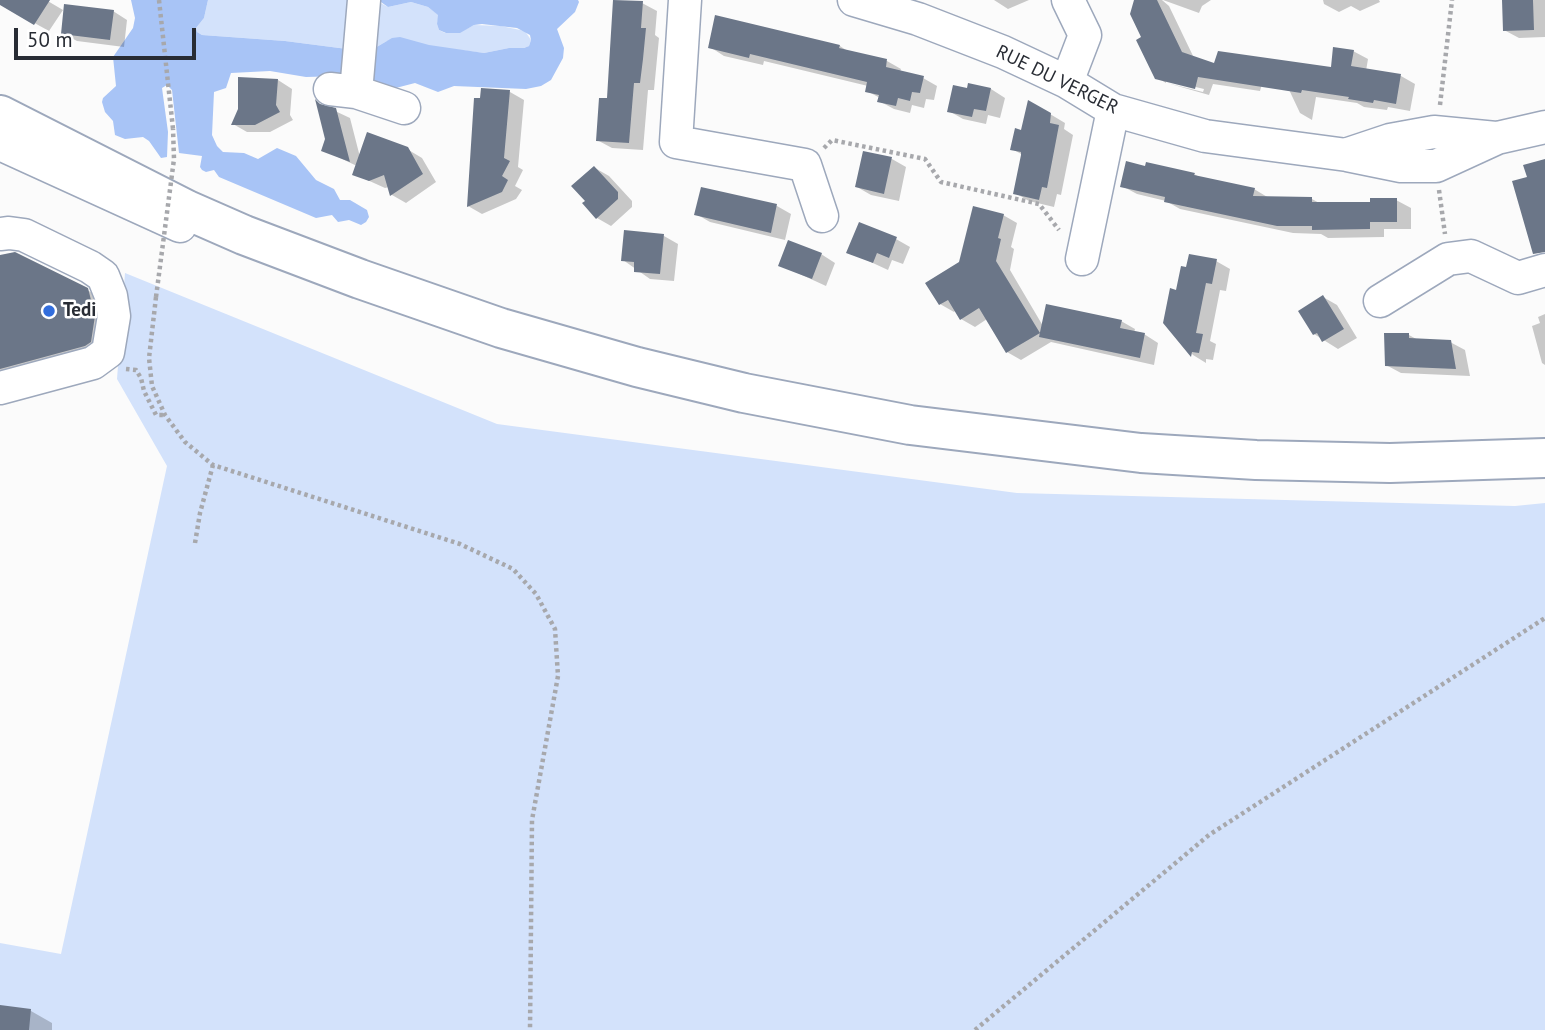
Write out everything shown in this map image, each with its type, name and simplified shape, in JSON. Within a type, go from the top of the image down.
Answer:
[{"type":"main road","points":[[0,115],[187,209],[360,279],[501,328],[637,368],[744,393],[910,425],[1141,453],[1256,460],[1391,463],[1545,458]]},
{"type":"street","points":[[364,0],[343,90],[404,108]]},
{"type":"street","points":[[685,0],[676,142],[805,165],[822,216]]},
{"type":"street","name":"RUE DU VERGER","points":[[854,0],[918,19],[1003,52],[1067,82],[1112,110],[1205,136],[1347,155],[1401,166],[1436,166],[1497,138],[1545,127]]},
{"type":"street","points":[[1067,82],[1085,35],[1068,0]]},
{"type":"street","points":[[1082,259],[1112,110]]},
{"type":"street","points":[[0,144],[233,249],[291,268],[360,279]]},
{"type":"street","points":[[0,234],[24,235],[103,276],[111,296],[114,316],[108,352],[93,363],[0,388]]},
{"type":"street","points":[[1380,301],[1448,259],[1471,256],[1518,278],[1545,270]]},
{"type":"path","points":[[159,0],[174,159],[149,358],[152,386],[166,415],[185,442],[213,465],[460,544],[513,569],[536,594],[555,629],[558,677],[533,820],[530,1030]]},
{"type":"path","points":[[805,165],[832,140],[925,159],[941,182],[1039,204],[1082,259]]},
{"type":"path","points":[[195,543],[213,465]]},
{"type":"path","points":[[975,1030],[1209,835],[1545,618]]},
{"type":"shaded area","points":[[131,0],[208,0],[204,18],[196,28],[202,35],[347,49],[350,53],[341,76],[306,77],[270,71],[231,73],[226,88],[214,92],[212,135],[223,152],[244,153],[258,159],[277,148],[296,156],[316,180],[334,189],[340,200],[350,200],[367,210],[369,217],[366,222],[361,225],[349,220],[338,222],[332,215],[316,218],[219,177],[214,170],[202,170],[202,156],[179,153],[172,90],[167,85],[162,88],[168,132],[167,157],[161,158],[143,137],[125,139],[115,135],[113,121],[105,112],[102,102],[116,86],[113,57],[133,28],[135,18]]},
{"type":"shaded area","points":[[208,0],[356,0],[347,49],[202,35],[196,28],[204,18]]},
{"type":"shaded area","points":[[375,0],[388,7],[411,2],[428,7],[439,15],[439,30],[445,33],[464,30],[474,25],[501,26],[525,31],[531,40],[529,46],[524,48],[484,53],[387,41],[375,48]]},
{"type":"shaded area","points":[[378,0],[579,2],[575,12],[557,29],[564,48],[563,58],[551,80],[541,86],[526,89],[454,86],[438,92],[415,83],[388,90],[373,81],[370,74],[375,48],[392,38],[400,37],[429,45],[484,53],[524,48],[529,46],[530,35],[517,28],[482,24],[474,25],[460,33],[446,33],[439,30],[438,15],[428,7],[411,2],[388,7]]},
{"type":"shaded area","points":[[125,273],[497,424],[1017,493],[1515,506],[1545,503],[1545,1030],[0,1030],[0,943],[61,954],[167,466],[117,379]]},
{"type":"building","points":[[0,0],[50,0],[34,25],[0,5]]},
{"type":"building","points":[[613,0],[643,1],[641,28],[646,28],[643,59],[640,83],[634,83],[629,143],[596,141],[599,98],[607,98]]},
{"type":"building","points":[[1134,0],[1157,0],[1182,52],[1214,63],[1218,51],[1331,67],[1333,47],[1354,50],[1351,66],[1401,74],[1396,104],[1374,100],[1373,103],[1302,90],[1301,93],[1198,77],[1195,89],[1155,79],[1136,40],[1141,37],[1130,14]]},
{"type":"building","points":[[1502,0],[1533,0],[1534,30],[1503,31]]},
{"type":"building","points":[[64,4],[114,10],[110,40],[61,34]]},
{"type":"building","points":[[715,15],[887,59],[886,67],[924,76],[920,93],[912,92],[910,101],[898,98],[896,106],[877,102],[879,95],[865,92],[867,82],[750,54],[749,58],[708,48]]},
{"type":"building","points":[[238,77],[278,79],[276,105],[280,112],[255,125],[231,125],[238,109]]},
{"type":"building","points":[[968,83],[991,88],[986,111],[974,109],[972,117],[947,112],[953,85],[967,88]]},
{"type":"building","points":[[481,88],[510,90],[504,158],[510,161],[502,176],[508,180],[502,192],[467,207],[474,98],[480,98]]},
{"type":"building","points":[[315,99],[320,104],[336,108],[350,162],[321,151],[325,139]]},
{"type":"building","points":[[1028,100],[1051,113],[1050,123],[1059,125],[1047,188],[1042,187],[1039,200],[1013,194],[1021,152],[1010,150],[1015,128],[1021,130]]},
{"type":"building","points":[[367,132],[408,147],[423,174],[390,196],[384,175],[369,181],[352,175]]},
{"type":"building","points":[[863,151],[892,157],[884,194],[855,187]]},
{"type":"building","points":[[1545,159],[1545,252],[1533,254],[1512,181],[1527,177],[1523,165]]},
{"type":"building","points":[[1126,161],[1145,166],[1146,162],[1255,188],[1253,196],[1312,197],[1312,202],[1370,202],[1370,198],[1397,198],[1397,222],[1370,222],[1370,229],[1312,230],[1312,226],[1277,226],[1164,202],[1165,197],[1120,187]]},
{"type":"building","points":[[594,166],[618,192],[618,199],[596,219],[582,203],[585,201],[571,186]]},
{"type":"building","points":[[701,187],[777,204],[771,233],[694,215]]},
{"type":"building","points":[[973,206],[1004,214],[996,261],[1040,333],[1006,353],[979,308],[960,320],[948,300],[939,305],[925,283],[959,262]]},
{"type":"building","points":[[859,222],[897,237],[889,258],[877,253],[873,263],[846,253]]},
{"type":"building","points":[[624,230],[664,234],[660,274],[634,272],[634,262],[621,261]]},
{"type":"building","points":[[788,240],[822,253],[812,279],[778,266]]},
{"type":"building","name":"Tedi","points":[[15,252],[88,288],[95,316],[91,342],[85,346],[0,369],[0,255]]},
{"type":"building","points":[[1189,254],[1217,259],[1212,284],[1206,283],[1196,333],[1203,334],[1199,353],[1192,352],[1191,357],[1163,323],[1170,288],[1176,290],[1181,266],[1186,267]]},
{"type":"building","points":[[1323,295],[1344,329],[1322,342],[1317,333],[1313,335],[1298,311]]},
{"type":"building","points":[[1046,304],[1122,320],[1120,328],[1145,333],[1140,358],[1039,337]]},
{"type":"building","points":[[1384,333],[1409,333],[1409,338],[1451,340],[1456,369],[1385,366]]},
{"type":"building","points":[[0,1005],[31,1009],[29,1030],[0,1030]]},
{"type":"place","name":"Tedi","points":[[49,311]]}]
